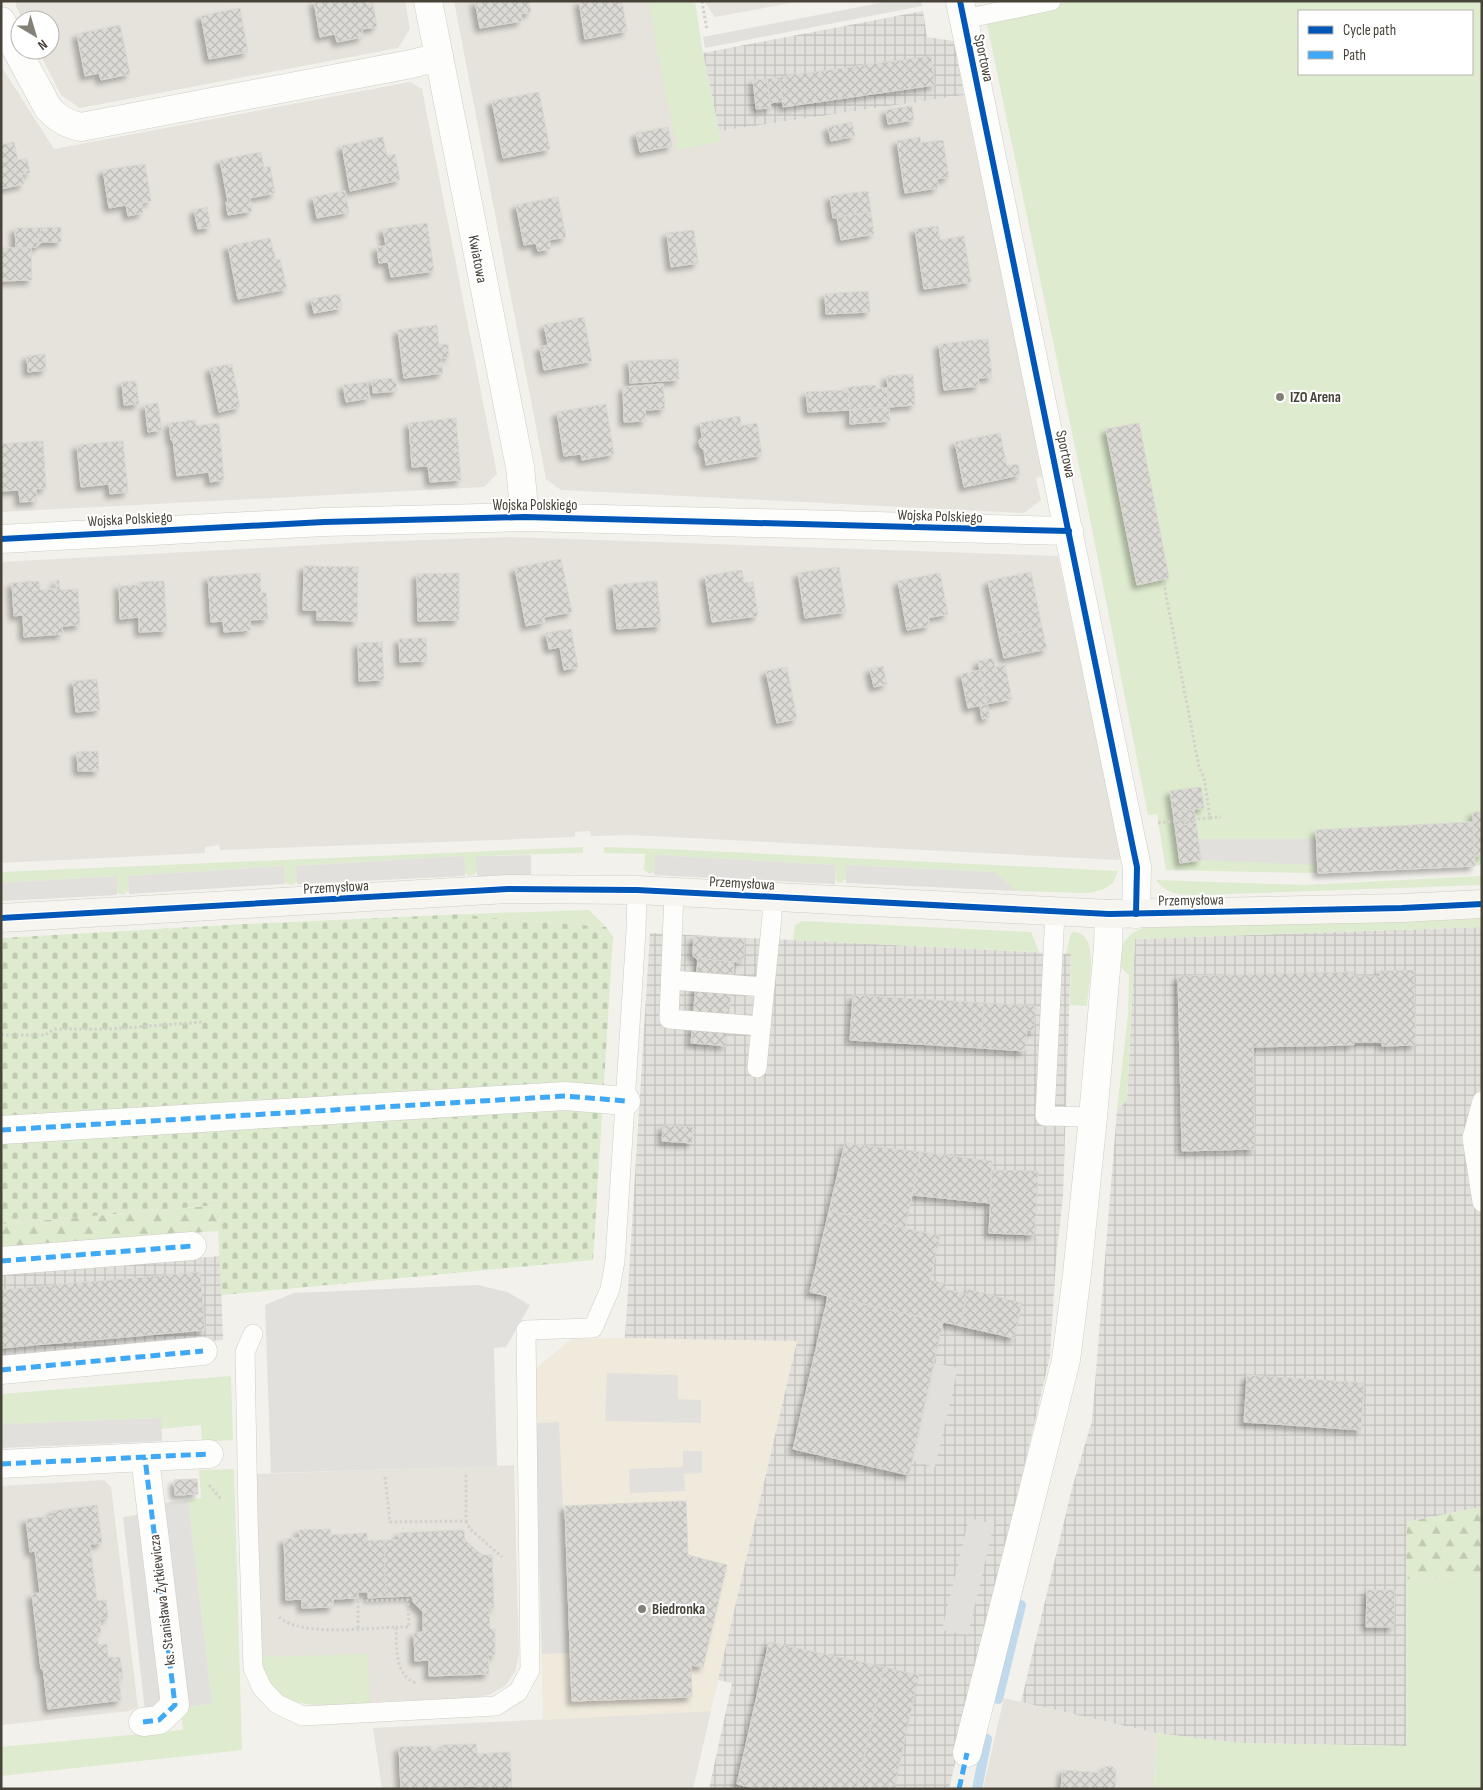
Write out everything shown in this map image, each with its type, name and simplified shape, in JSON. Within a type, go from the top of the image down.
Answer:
[{"type":"street","name":"Kwiatowa","points":[[428,1],[520,467],[525,517]]},
{"type":"street","name":"Sportowa","points":[[962,10],[1137,867],[1136,914]]},
{"type":"street","points":[[1,21],[48,108],[68,124],[81,127],[439,57]]},
{"type":"street","name":"Wojska Polskiego","points":[[1,539],[324,522],[525,517],[1069,531]]},
{"type":"street","name":"Przemysłowa","points":[[1,918],[508,890],[637,890],[1109,914],[1402,908],[1482,904]]},
{"type":"street","points":[[967,1754],[1066,1360],[1077,1274],[1108,947],[1109,914]]},
{"type":"street","points":[[1,1130],[565,1096],[626,1100]]},
{"type":"street","points":[[1,1261],[192,1246]]},
{"type":"street","points":[[1,1370],[203,1352]]},
{"type":"street","points":[[1,1464],[209,1454]]},
{"type":"street","name":"ks. Stanisława Żytkiewicza","points":[[143,1722],[159,1720],[175,1705],[145,1458]]},
{"type":"lane","name":"Sportowa","points":[[962,10],[1051,1]]},
{"type":"lane","points":[[253,1334],[245,1352],[248,1525],[253,1668],[262,1688],[277,1704],[303,1716],[496,1706],[518,1692],[530,1670],[526,1330],[593,1328],[610,1289],[615,1261],[626,1100],[637,890]]},
{"type":"lane","points":[[674,892],[669,1019],[761,1026]]},
{"type":"lane","points":[[757,1068],[772,897]]},
{"type":"lane","points":[[1056,912],[1044,1116],[1092,1118]]},
{"type":"lane","points":[[670,980],[764,987]]},
{"type":"lane","points":[[1482,1101],[1480,1102],[1472,1138],[1482,1202]]},
{"type":"path","points":[[702,1],[707,30]]},
{"type":"path","points":[[1163,579],[1199,767],[1204,777],[1210,818]]},
{"type":"path","points":[[1154,824],[1221,817]]},
{"type":"path","points":[[1,1035],[45,1035],[55,1029],[110,1029],[202,1022]]},
{"type":"path","points":[[466,1474],[466,1521],[470,1528],[506,1560]]},
{"type":"path","points":[[385,1477],[390,1522],[466,1521]]},
{"type":"path","points":[[279,1617],[284,1622],[310,1629],[410,1627],[408,1600],[358,1601],[358,1628]]},
{"type":"path","points":[[396,1627],[400,1667],[409,1680],[422,1685]]},
{"type":"shaded area","points":[[16,1],[405,1],[410,29],[398,48],[80,108],[61,95],[43,60],[60,60],[60,10],[18,10]]},
{"type":"shaded area","points":[[454,1],[650,1],[721,140],[719,131],[964,95],[1044,476],[1036,478],[1041,500],[1024,513],[561,490],[546,479]]},
{"type":"shaded area","points":[[704,1],[802,1],[715,17]]},
{"type":"shaded area","points":[[890,1],[921,1],[922,6],[705,48],[703,37]]},
{"type":"shaded area","points":[[923,11],[927,37],[954,41],[964,95],[719,131],[703,53]]},
{"type":"shaded area","points":[[1,66],[54,149],[410,82],[422,89],[497,474],[484,487],[1,512]]},
{"type":"shaded area","points":[[511,537],[1058,556],[1121,854],[1119,860],[630,835],[591,836],[590,831],[575,832],[575,837],[220,850],[219,845],[205,847],[205,853],[1,863],[1,562],[369,542]]},
{"type":"shaded area","points":[[1198,839],[1316,839],[1318,865],[1201,860]]},
{"type":"shaded area","points":[[531,855],[531,875],[477,878],[476,856]]},
{"type":"shaded area","points":[[655,855],[836,865],[835,884],[654,875]]},
{"type":"shaded area","points":[[464,856],[465,876],[297,884],[296,866]]},
{"type":"shaded area","points":[[846,865],[994,872],[1017,891],[846,883]]},
{"type":"shaded area","points":[[284,866],[285,884],[129,894],[128,876]]},
{"type":"shaded area","points":[[117,876],[117,895],[1,901],[1,883]]},
{"type":"shaded area","points":[[1482,927],[1482,1507],[1407,1522],[1406,1746],[1237,1743],[1156,1733],[1021,1702],[1072,1488],[1092,1421],[1117,1110],[1127,1100],[1135,939]]},
{"type":"shaded area","points":[[650,933],[1071,954],[1063,1196],[1056,1260],[1050,1356],[949,1789],[709,1789],[732,1683],[718,1680],[797,1341],[625,1338]]},
{"type":"shaded area","points":[[220,1256],[223,1340],[1,1358],[1,1275]]},
{"type":"shaded area","points":[[478,1285],[507,1292],[530,1305],[506,1347],[494,1348],[497,1466],[271,1473],[265,1305],[294,1293]]},
{"type":"shaded area","points":[[571,1339],[797,1341],[711,1711],[543,1720],[535,1423],[537,1422],[534,1370]]},
{"type":"shaded area","points":[[934,1363],[958,1368],[935,1467],[912,1461]]},
{"type":"shaded area","points":[[607,1373],[678,1375],[678,1399],[701,1400],[701,1423],[605,1421]]},
{"type":"shaded area","points":[[161,1418],[162,1441],[1,1448],[1,1424]]},
{"type":"shaded area","points":[[559,1422],[570,1653],[542,1654],[535,1423]]},
{"type":"shaded area","points":[[683,1451],[702,1451],[702,1473],[684,1474],[685,1491],[630,1493],[629,1469],[683,1467]]},
{"type":"shaded area","points":[[514,1465],[519,1655],[515,1672],[505,1686],[491,1694],[475,1698],[307,1704],[269,1681],[263,1667],[262,1657],[256,1474]]},
{"type":"shaded area","points":[[104,1480],[111,1487],[138,1707],[130,1711],[1,1725],[1,1486]]},
{"type":"shaded area","points":[[188,1500],[212,1704],[188,1707],[164,1503]]},
{"type":"shaded area","points":[[142,1514],[165,1709],[145,1711],[123,1517]]},
{"type":"shaded area","points":[[969,1518],[994,1524],[968,1635],[942,1630]]},
{"type":"shaded area","points":[[1004,1698],[1156,1733],[1154,1789],[983,1789]]},
{"type":"shaded area","points":[[711,1711],[693,1789],[382,1789],[373,1728]]},
{"type":"green space","points":[[649,1],[695,1],[703,53],[721,141],[678,150],[659,62]]},
{"type":"green space","name":"IZO Arena","points":[[1072,1],[1482,1],[1482,865],[1306,873],[1166,870],[1157,814],[1148,815],[1090,519],[987,24],[995,16]]},
{"type":"green space","points":[[583,847],[583,853],[477,856],[477,870],[475,874],[469,876],[464,872],[464,856],[296,866],[297,881],[293,885],[287,884],[285,881],[284,866],[128,876],[129,891],[123,895],[117,893],[116,876],[1,883],[1,872]]},
{"type":"green space","points":[[604,847],[1118,871],[1113,883],[1104,889],[1089,893],[1017,891],[994,872],[847,865],[846,879],[840,883],[836,881],[836,865],[656,855],[655,870],[650,874],[644,870],[645,854],[604,853]]},
{"type":"green space","points":[[1482,876],[1482,885],[1201,895],[1176,894],[1165,889],[1156,880],[1304,885]]},
{"type":"green space","points":[[589,910],[606,927],[481,917],[467,914]]},
{"type":"green space","points":[[467,914],[481,917],[606,927],[613,937],[593,1260],[221,1295],[217,1205],[1,1224],[1,938]]},
{"type":"green space","points":[[1482,917],[1482,927],[1135,939],[1127,1100],[1117,1110],[1128,1015],[1129,975],[1118,965],[1123,945],[1135,932],[1148,927]]},
{"type":"green space","points":[[802,921],[1031,932],[1039,952],[793,940],[795,925]]},
{"type":"green space","points":[[1074,932],[1082,935],[1088,942],[1090,951],[1091,963],[1087,1006],[1070,1005],[1071,954],[1066,954],[1071,933]]},
{"type":"green space","points":[[218,1205],[218,1231],[1,1247],[1,1224]]},
{"type":"green space","points":[[231,1376],[233,1440],[202,1442],[201,1425],[161,1429],[160,1418],[1,1424],[1,1394]]},
{"type":"green space","points":[[234,1469],[242,1750],[1,1776],[1,1747],[183,1730],[181,1715],[188,1707],[212,1704],[188,1500],[201,1498],[199,1470]]},
{"type":"green space","points":[[1482,1507],[1482,1575],[1406,1579],[1407,1522]]},
{"type":"green space","points":[[1482,1575],[1482,1789],[1154,1789],[1156,1733],[1237,1743],[1406,1746],[1406,1579]]},
{"type":"green space","points":[[368,1654],[370,1703],[335,1705],[302,1703],[287,1699],[276,1690],[267,1677],[262,1657]]},
{"type":"building","points":[[314,1],[366,1],[367,5],[373,3],[377,27],[362,29],[363,37],[337,42],[335,34],[320,37]]},
{"type":"building","points":[[475,1],[529,1],[531,12],[521,14],[522,21],[480,28]]},
{"type":"building","points":[[579,1],[622,1],[627,31],[585,39]]},
{"type":"building","points":[[240,8],[248,52],[209,59],[201,16]]},
{"type":"building","points":[[120,25],[130,74],[101,80],[99,73],[85,76],[77,34]]},
{"type":"building","points":[[931,56],[935,85],[783,107],[779,77]]},
{"type":"building","points":[[779,77],[783,101],[770,103],[767,79]]},
{"type":"building","points":[[767,79],[771,108],[756,109],[753,80]]},
{"type":"building","points":[[539,92],[550,149],[503,158],[492,101]]},
{"type":"building","points":[[912,106],[914,120],[888,124],[886,110]]},
{"type":"building","points":[[852,122],[855,136],[831,141],[828,127]]},
{"type":"building","points":[[668,127],[672,146],[640,152],[636,133]]},
{"type":"building","points":[[383,137],[387,156],[395,154],[400,180],[350,191],[342,146]]},
{"type":"building","points":[[920,137],[921,143],[943,140],[949,177],[937,179],[938,188],[905,193],[897,141]]},
{"type":"building","points":[[14,142],[18,160],[27,158],[30,173],[22,174],[24,184],[1,189],[1,145]]},
{"type":"building","points":[[261,152],[264,168],[270,166],[275,193],[250,198],[252,211],[228,215],[226,202],[228,202],[220,160]]},
{"type":"building","points":[[145,164],[151,201],[142,203],[143,213],[128,216],[126,205],[109,208],[103,170]]},
{"type":"building","points":[[345,191],[349,212],[317,218],[313,197]]},
{"type":"building","points":[[868,191],[871,212],[833,218],[830,196]]},
{"type":"building","points":[[558,197],[566,237],[549,240],[551,249],[538,251],[536,243],[524,245],[516,205]]},
{"type":"building","points":[[207,207],[211,227],[198,229],[194,210]]},
{"type":"building","points":[[871,212],[874,234],[841,240],[837,217]]},
{"type":"building","points":[[427,223],[434,271],[391,277],[388,262],[379,263],[377,247],[386,246],[383,229]]},
{"type":"building","points":[[938,226],[940,240],[964,236],[971,282],[924,289],[915,229]]},
{"type":"building","points":[[61,227],[61,242],[42,242],[37,247],[41,228]]},
{"type":"building","points":[[15,228],[41,228],[37,247],[16,248]]},
{"type":"building","points":[[694,230],[698,263],[671,267],[667,233]]},
{"type":"building","points":[[270,238],[276,260],[280,259],[287,289],[238,299],[228,246]]},
{"type":"building","points":[[1,248],[31,248],[32,280],[1,281]]},
{"type":"building","points":[[868,291],[870,312],[826,314],[825,294]]},
{"type":"building","points":[[340,294],[342,308],[314,313],[311,299]]},
{"type":"building","points":[[584,317],[592,361],[544,370],[540,347],[548,345],[544,325]]},
{"type":"building","points":[[437,325],[439,345],[448,344],[449,357],[441,358],[443,373],[404,378],[398,330]]},
{"type":"building","points":[[988,339],[992,377],[978,378],[979,386],[944,390],[939,344]]},
{"type":"building","points":[[45,354],[46,370],[28,372],[27,356]]},
{"type":"building","points":[[678,359],[679,380],[630,383],[629,361]]},
{"type":"building","points":[[232,364],[240,407],[219,412],[210,368]]},
{"type":"building","points":[[913,374],[915,405],[889,407],[887,376]]},
{"type":"building","points":[[396,378],[397,391],[373,393],[372,380]]},
{"type":"building","points":[[136,381],[139,404],[124,405],[122,382]]},
{"type":"building","points":[[367,382],[370,398],[346,402],[343,385]]},
{"type":"building","points":[[663,384],[665,409],[645,410],[646,421],[624,422],[623,387]]},
{"type":"building","points":[[876,385],[876,389],[887,388],[889,407],[850,410],[848,387]]},
{"type":"building","points":[[848,390],[850,410],[808,412],[806,392]]},
{"type":"building","points":[[158,403],[162,430],[148,432],[145,405]]},
{"type":"building","points":[[606,404],[614,454],[582,460],[581,454],[564,456],[557,412]]},
{"type":"building","points":[[889,407],[890,421],[850,424],[850,410]]},
{"type":"building","points":[[740,416],[741,426],[757,423],[762,455],[706,465],[704,450],[700,447],[699,441],[702,437],[700,423]]},
{"type":"building","points":[[456,418],[461,480],[430,482],[428,466],[412,467],[409,423]]},
{"type":"building","points":[[196,420],[196,426],[219,423],[224,480],[210,482],[209,472],[177,476],[169,423]]},
{"type":"building","points":[[1139,423],[1169,578],[1137,585],[1106,429]]},
{"type":"building","points":[[1000,433],[1007,466],[1018,464],[1020,475],[964,487],[955,442]]},
{"type":"building","points":[[43,441],[46,488],[36,489],[37,501],[20,502],[19,490],[2,491],[1,444]]},
{"type":"building","points":[[123,441],[128,492],[110,494],[109,484],[81,487],[77,445]]},
{"type":"building","points":[[561,559],[572,612],[544,617],[545,622],[526,626],[515,568]]},
{"type":"building","points":[[304,566],[358,567],[357,621],[317,620],[317,610],[303,610]]},
{"type":"building","points":[[839,567],[846,612],[805,618],[798,573]]},
{"type":"building","points":[[742,570],[744,583],[753,582],[758,616],[712,622],[705,576]]},
{"type":"building","points":[[1031,572],[1042,627],[999,636],[988,581]]},
{"type":"building","points":[[260,573],[261,593],[266,592],[268,619],[250,620],[251,630],[224,632],[223,621],[211,622],[208,577]]},
{"type":"building","points":[[459,573],[459,620],[418,621],[417,574]]},
{"type":"building","points":[[940,573],[948,614],[928,618],[930,626],[907,630],[898,581]]},
{"type":"building","points":[[56,580],[59,580],[60,590],[78,589],[80,625],[62,626],[63,634],[24,637],[23,615],[14,616],[12,583],[39,581],[40,590],[57,589]]},
{"type":"building","points":[[164,581],[167,631],[139,632],[139,617],[120,619],[119,583],[120,586],[140,585],[139,582]]},
{"type":"building","points":[[657,581],[661,626],[617,629],[613,585]]},
{"type":"building","points":[[1042,627],[1047,649],[1004,658],[999,636]]},
{"type":"building","points":[[571,629],[578,667],[564,670],[560,647],[549,649],[546,633]]},
{"type":"building","points":[[426,638],[427,661],[400,662],[399,639]]},
{"type":"building","points":[[382,642],[384,680],[359,681],[358,643]]},
{"type":"building","points":[[994,658],[995,667],[1005,665],[1012,699],[987,704],[978,661]]},
{"type":"building","points":[[883,666],[887,684],[874,687],[870,669]]},
{"type":"building","points":[[787,667],[797,719],[777,723],[766,671]]},
{"type":"building","points":[[980,670],[987,704],[968,708],[961,674]]},
{"type":"building","points":[[97,679],[100,710],[76,712],[73,681]]},
{"type":"building","points":[[987,704],[990,717],[982,719],[980,706]]},
{"type":"building","points":[[98,751],[99,771],[78,771],[77,752]]},
{"type":"building","points":[[1201,787],[1204,808],[1173,812],[1170,791]]},
{"type":"building","points":[[1194,809],[1196,823],[1175,826],[1173,812]]},
{"type":"building","points":[[1473,812],[1482,812],[1482,856],[1474,856]]},
{"type":"building","points":[[1473,822],[1475,866],[1318,873],[1316,830]]},
{"type":"building","points":[[1196,823],[1201,860],[1180,863],[1175,826]]},
{"type":"building","points":[[694,936],[745,939],[744,957],[738,962],[697,959],[693,956]]},
{"type":"building","points":[[698,958],[734,962],[726,1046],[691,1043]]},
{"type":"building","points":[[1414,970],[1416,1045],[1382,1046],[1382,1042],[1354,1042],[1354,1045],[1253,1047],[1255,1149],[1182,1151],[1178,976],[1353,972],[1353,976],[1380,976],[1380,971]]},
{"type":"building","points":[[853,995],[984,1003],[981,1048],[850,1040]]},
{"type":"building","points":[[984,1003],[1036,1006],[1034,1031],[1027,1030],[1025,1051],[981,1048]]},
{"type":"building","points":[[663,1125],[693,1127],[692,1143],[662,1141]]},
{"type":"building","points":[[845,1143],[921,1152],[905,1228],[829,1211]]},
{"type":"building","points":[[921,1152],[992,1161],[990,1203],[912,1195]]},
{"type":"building","points":[[992,1170],[1038,1171],[1035,1235],[989,1233]]},
{"type":"building","points":[[829,1211],[940,1236],[930,1280],[946,1284],[945,1289],[966,1294],[961,1326],[810,1292]]},
{"type":"building","points":[[200,1272],[205,1330],[1,1348],[1,1290]]},
{"type":"building","points":[[967,1289],[1022,1303],[1014,1338],[961,1326]]},
{"type":"building","points":[[828,1296],[943,1322],[909,1475],[793,1449]]},
{"type":"building","points":[[1247,1375],[1364,1383],[1361,1430],[1244,1422]]},
{"type":"building","points":[[197,1479],[198,1494],[175,1495],[174,1480]]},
{"type":"building","name":"Biedronka","points":[[686,1501],[688,1555],[727,1565],[703,1667],[691,1665],[692,1697],[572,1701],[565,1506]]},
{"type":"building","points":[[97,1505],[102,1543],[90,1544],[97,1601],[106,1600],[108,1618],[100,1619],[101,1633],[97,1633],[98,1645],[107,1644],[108,1658],[120,1657],[123,1678],[119,1678],[121,1700],[48,1709],[32,1594],[40,1593],[35,1551],[30,1552],[26,1519],[53,1516],[52,1511]]},
{"type":"building","points":[[330,1529],[331,1535],[367,1533],[367,1541],[384,1540],[386,1597],[368,1598],[368,1592],[358,1592],[358,1598],[333,1599],[333,1607],[302,1608],[302,1599],[286,1600],[284,1539],[300,1538],[299,1530]]},
{"type":"building","points":[[464,1530],[465,1540],[482,1555],[492,1555],[494,1608],[489,1608],[490,1629],[495,1629],[495,1655],[488,1655],[489,1674],[429,1676],[429,1660],[415,1661],[414,1633],[423,1632],[423,1612],[413,1602],[412,1596],[386,1597],[384,1540],[399,1540],[399,1533]]},
{"type":"building","points":[[1367,1590],[1395,1590],[1394,1627],[1366,1627]]},
{"type":"building","points":[[769,1642],[884,1667],[857,1789],[758,1789],[737,1784]]},
{"type":"building","points":[[884,1667],[919,1675],[894,1789],[857,1789]]},
{"type":"building","points":[[476,1744],[477,1754],[510,1752],[512,1789],[476,1789],[476,1786],[401,1789],[399,1747],[431,1746],[431,1751],[443,1750],[443,1745]]},
{"type":"building","points":[[1110,1766],[1116,1770],[1115,1789],[1061,1789],[1063,1770],[1103,1773],[1105,1767]]},
{"type":"waterway","points":[[998,1699],[1021,1605]]},
{"type":"waterway","points":[[977,1789],[987,1739]]},
{"type":"marked path","points":[[1,1130],[565,1096],[626,1101]]},
{"type":"marked path","points":[[1,1261],[192,1246]]},
{"type":"marked path","points":[[1,1370],[203,1351]]},
{"type":"marked path","points":[[1,1464],[209,1454]]},
{"type":"marked path","points":[[143,1722],[159,1720],[175,1705],[145,1458]]},
{"type":"marked path","points":[[959,1789],[967,1753]]},
{"type":"cycle path","points":[[960,1],[1137,867],[1136,914]]},
{"type":"cycle path","points":[[1,539],[324,522],[525,517],[1069,531]]},
{"type":"cycle path","points":[[1,918],[508,889],[637,890],[1109,914],[1402,908],[1482,904]]},
{"type":"place","name":"IZO Arena","points":[[1280,397]]},
{"type":"place","name":"Biedronka","points":[[642,1609]]}]
